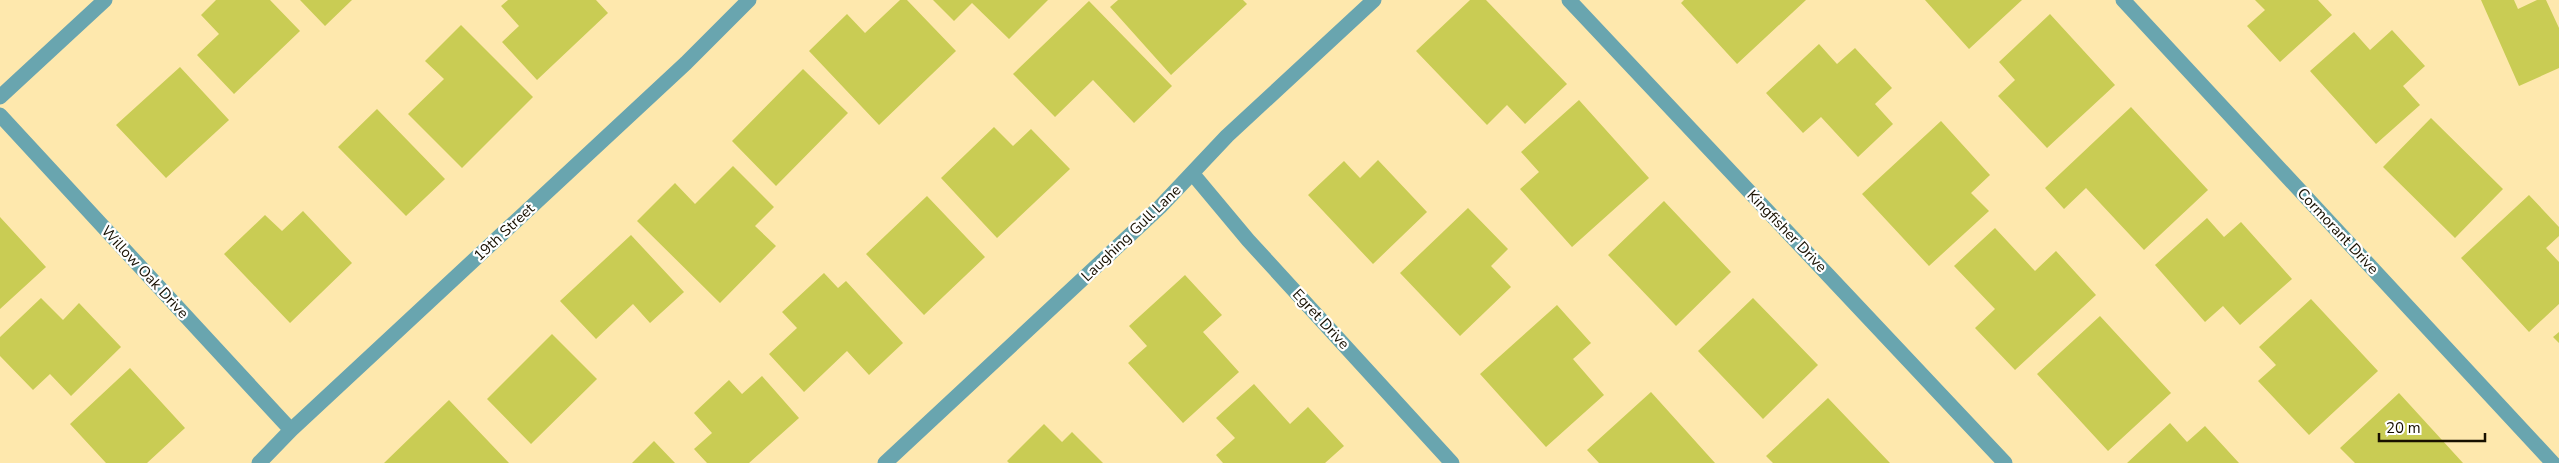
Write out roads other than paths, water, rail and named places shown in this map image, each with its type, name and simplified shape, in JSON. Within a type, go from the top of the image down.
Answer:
[{"type":"street","points":[[0,97],[105,0]]},
{"type":"street","name":"19th Street","points":[[259,463],[291,430],[679,70],[749,0]]},
{"type":"street","name":"Laughing Gull Lane","points":[[885,463],[1117,247],[1227,136],[1374,0]]},
{"type":"street","name":"Kingfisher Drive","points":[[1569,0],[2005,463]]},
{"type":"street","name":"Cormorant Drive","points":[[2123,0],[2553,463]]},
{"type":"street","name":"Willow Oak Drive","points":[[0,115],[291,430]]},
{"type":"street","name":"Egret Drive","points":[[1192,173],[1248,240],[1452,463]]}]
